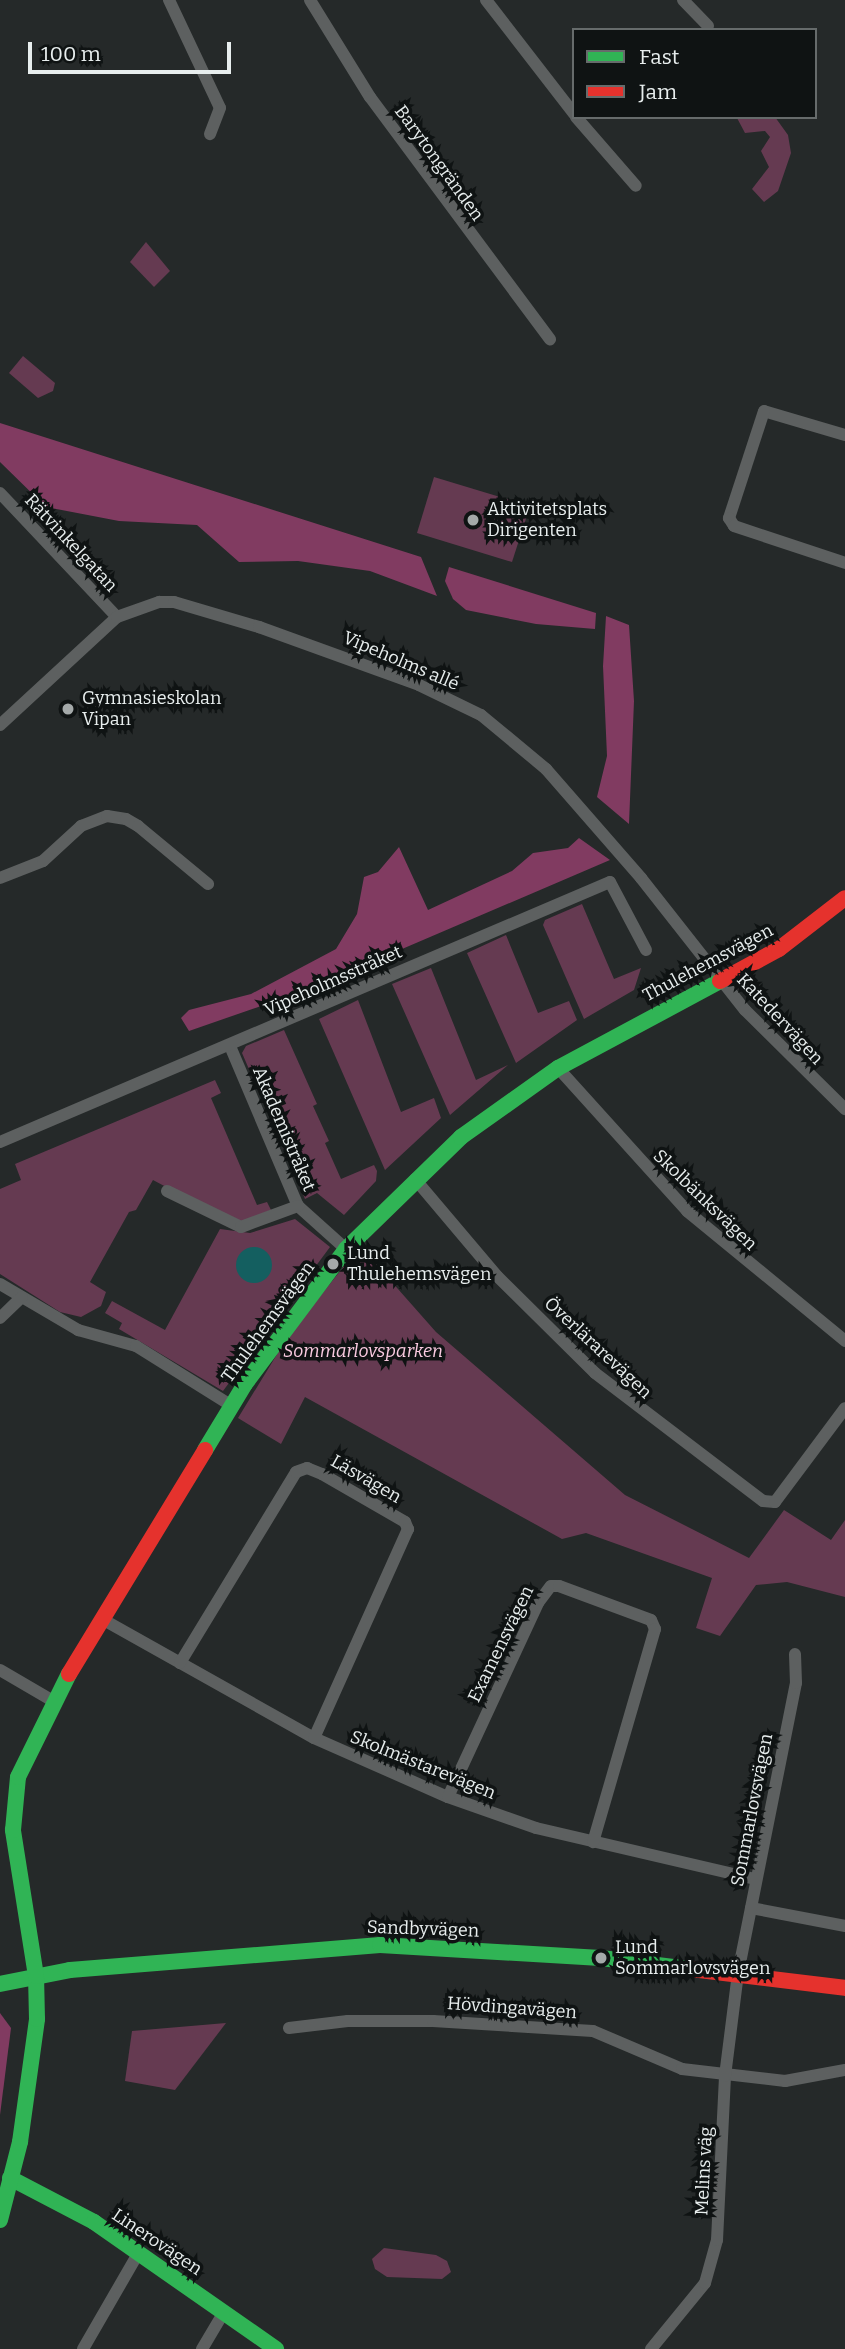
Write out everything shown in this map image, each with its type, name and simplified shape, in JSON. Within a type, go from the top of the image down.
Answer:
[{"type":"street","points":[[169,0],[220,108],[210,134]]},
{"type":"street","name":"Barytongränden","points":[[310,0],[378,108],[551,339]]},
{"type":"street","points":[[486,0],[572,112]]},
{"type":"street","points":[[683,0],[708,26]]},
{"type":"street","points":[[578,119],[636,186]]},
{"type":"street","points":[[845,435],[764,411],[729,518],[740,528],[845,563]]},
{"type":"street","name":"Rätvinkelgatan","points":[[0,493],[117,617]]},
{"type":"street","name":"Vipeholms allé","points":[[0,725],[117,617],[148,603],[174,602],[348,657],[481,715],[580,804],[721,980]]},
{"type":"street","points":[[0,878],[43,861],[81,826],[107,816],[126,819],[138,827],[173,860],[208,884]]},
{"type":"street","name":"Vipeholmsstråket","points":[[0,1142],[610,882],[646,950]]},
{"type":"street","name":"Thulehemsvägen","points":[[0,2220],[5,2176],[30,2083],[36,1976],[18,1878],[13,1810],[23,1760],[53,1701],[232,1406],[291,1318],[345,1250],[415,1179],[502,1105],[558,1068],[779,949],[845,898]]},
{"type":"street","name":"Katedervägen","points":[[721,980],[764,1032],[845,1109]]},
{"type":"street","name":"Akademistråket","points":[[229,1046],[298,1206],[345,1250]]},
{"type":"street","name":"Skolbänksvägen","points":[[558,1068],[687,1211],[845,1341]]},
{"type":"street","name":"Överlärarevägen","points":[[415,1179],[497,1276],[628,1402],[763,1501],[772,1504],[782,1494],[845,1408]]},
{"type":"street","points":[[167,1191],[242,1227],[298,1206]]},
{"type":"street","points":[[0,1283],[78,1330],[132,1344],[232,1406]]},
{"type":"street","points":[[0,1318],[22,1297]]},
{"type":"street","name":"Läsvägen","points":[[180,1663],[296,1472],[307,1468],[322,1474],[405,1522],[408,1529],[314,1738]]},
{"type":"street","name":"Examensvägen","points":[[448,1797],[538,1603],[551,1586],[559,1586],[646,1618],[655,1629],[593,1842]]},
{"type":"street","name":"Skolmästarevägen","points":[[102,1619],[314,1738],[448,1797],[593,1842],[755,1879]]},
{"type":"street","name":"Sommarlovsvägen","points":[[737,1973],[796,1683],[795,1654]]},
{"type":"street","points":[[0,1670],[53,1701]]},
{"type":"street","points":[[751,1908],[845,1926]]},
{"type":"street","name":"Sandbyvägen","points":[[0,1984],[36,1976],[278,1950],[380,1945],[588,1957],[845,1988]]},
{"type":"street","name":"Melins väg","points":[[651,2349],[705,2283],[717,2240],[725,2076],[737,1973]]},
{"type":"street","name":"Hövdingavägen","points":[[289,2028],[348,2021],[433,2021],[593,2031],[662,2063],[725,2076],[785,2081],[845,2070]]},
{"type":"street","name":"Linerovägen","points":[[5,2176],[52,2198],[139,2252],[276,2349]]},
{"type":"street","points":[[83,2349],[139,2252]]},
{"type":"street","points":[[202,2349],[224,2312]]},
{"type":"green space","points":[[738,119],[776,119],[788,135],[791,153],[778,191],[764,202],[752,189],[769,167],[761,151],[770,137],[765,131],[745,133]]},
{"type":"green space","points":[[146,242],[170,271],[154,287],[130,262]]},
{"type":"green space","points":[[23,356],[55,383],[53,391],[38,398],[9,373]]},
{"type":"green space","name":"Aktivitetsplats Dirigenten","points":[[434,477],[530,506],[512,562],[417,533]]},
{"type":"green space","points":[[582,904],[614,979],[641,968],[634,990],[584,1019],[543,925],[545,920]]},
{"type":"green space","points":[[506,935],[538,1013],[569,1001],[577,1020],[516,1063],[467,953]]},
{"type":"green space","points":[[431,968],[476,1080],[508,1065],[450,1115],[392,984]]},
{"type":"green space","points":[[358,1000],[401,1112],[434,1098],[441,1118],[385,1170],[319,1019]]},
{"type":"green space","points":[[284,1030],[317,1104],[313,1106],[329,1141],[325,1143],[341,1179],[374,1165],[377,1171],[376,1181],[344,1215],[317,1193],[305,1199],[242,1053],[246,1046]]},
{"type":"green space","points":[[215,1080],[221,1093],[211,1098],[257,1205],[267,1202],[271,1210],[243,1221],[226,1219],[153,1180],[136,1210],[129,1212],[90,1282],[106,1292],[101,1306],[81,1317],[60,1312],[0,1274],[0,1189],[21,1180],[15,1164]]},
{"type":"green space","points":[[295,1219],[330,1247],[223,1391],[119,1329],[122,1323],[105,1313],[112,1301],[165,1330],[220,1229],[250,1233]]},
{"type":"green space","name":"Sommarlovsparken","points":[[360,1246],[436,1332],[625,1495],[749,1558],[784,1510],[831,1540],[845,1520],[845,1597],[787,1582],[756,1585],[720,1636],[696,1628],[712,1578],[586,1533],[562,1539],[305,1397],[281,1444],[238,1418],[287,1338]]},
{"type":"green space","points":[[226,2023],[175,2090],[125,2081],[132,2031]]},
{"type":"green space","points":[[384,2248],[436,2255],[447,2261],[451,2272],[442,2279],[387,2277],[375,2269],[372,2259]]},
{"type":"shaded area","points":[[0,423],[421,557],[437,596],[370,571],[298,561],[239,562],[197,525],[119,521],[46,507],[0,462]]},
{"type":"shaded area","points":[[449,567],[596,613],[595,629],[536,624],[466,610],[453,599],[445,581]]},
{"type":"shaded area","points":[[606,616],[629,625],[634,701],[629,824],[597,797],[607,756],[603,666]]},
{"type":"shaded area","points":[[579,838],[610,860],[304,991],[189,1031],[181,1018],[189,1010],[251,994],[336,949],[357,914],[364,877],[378,872],[399,847],[428,910],[512,871],[533,853],[568,848]]},
{"type":"shaded area","points":[[0,2013],[11,2028],[0,2115]]},
{"type":"water","points":[[254,1247],[267,1252],[272,1265],[267,1278],[254,1283],[241,1278],[236,1265],[241,1252]]},
{"type":"traffic: fast","points":[[205,1450],[245,1384],[346,1249],[461,1137],[558,1068],[720,981]]},
{"type":"traffic: fast","points":[[0,2220],[20,2142],[37,2019],[36,1976],[13,1830],[18,1777],[69,1674]]},
{"type":"traffic: fast","points":[[0,1984],[70,1970],[380,1945],[601,1958],[691,1969]]},
{"type":"traffic: fast","points":[[10,2178],[94,2222],[276,2349]]},
{"type":"traffic: jam","points":[[720,981],[779,949],[845,898]]},
{"type":"traffic: jam","points":[[69,1674],[205,1450]]},
{"type":"traffic: jam","points":[[691,1969],[845,1988]]},
{"type":"place","name":"Aktivitetsplats Dirigenten","points":[[473,520]]},
{"type":"place","name":"Gymnasieskolan Vipan","points":[[68,709]]},
{"type":"place","name":"Lund Thulehemsvägen","points":[[333,1264]]},
{"type":"place","name":"Lund Sommarlovsvägen","points":[[601,1958]]}]
